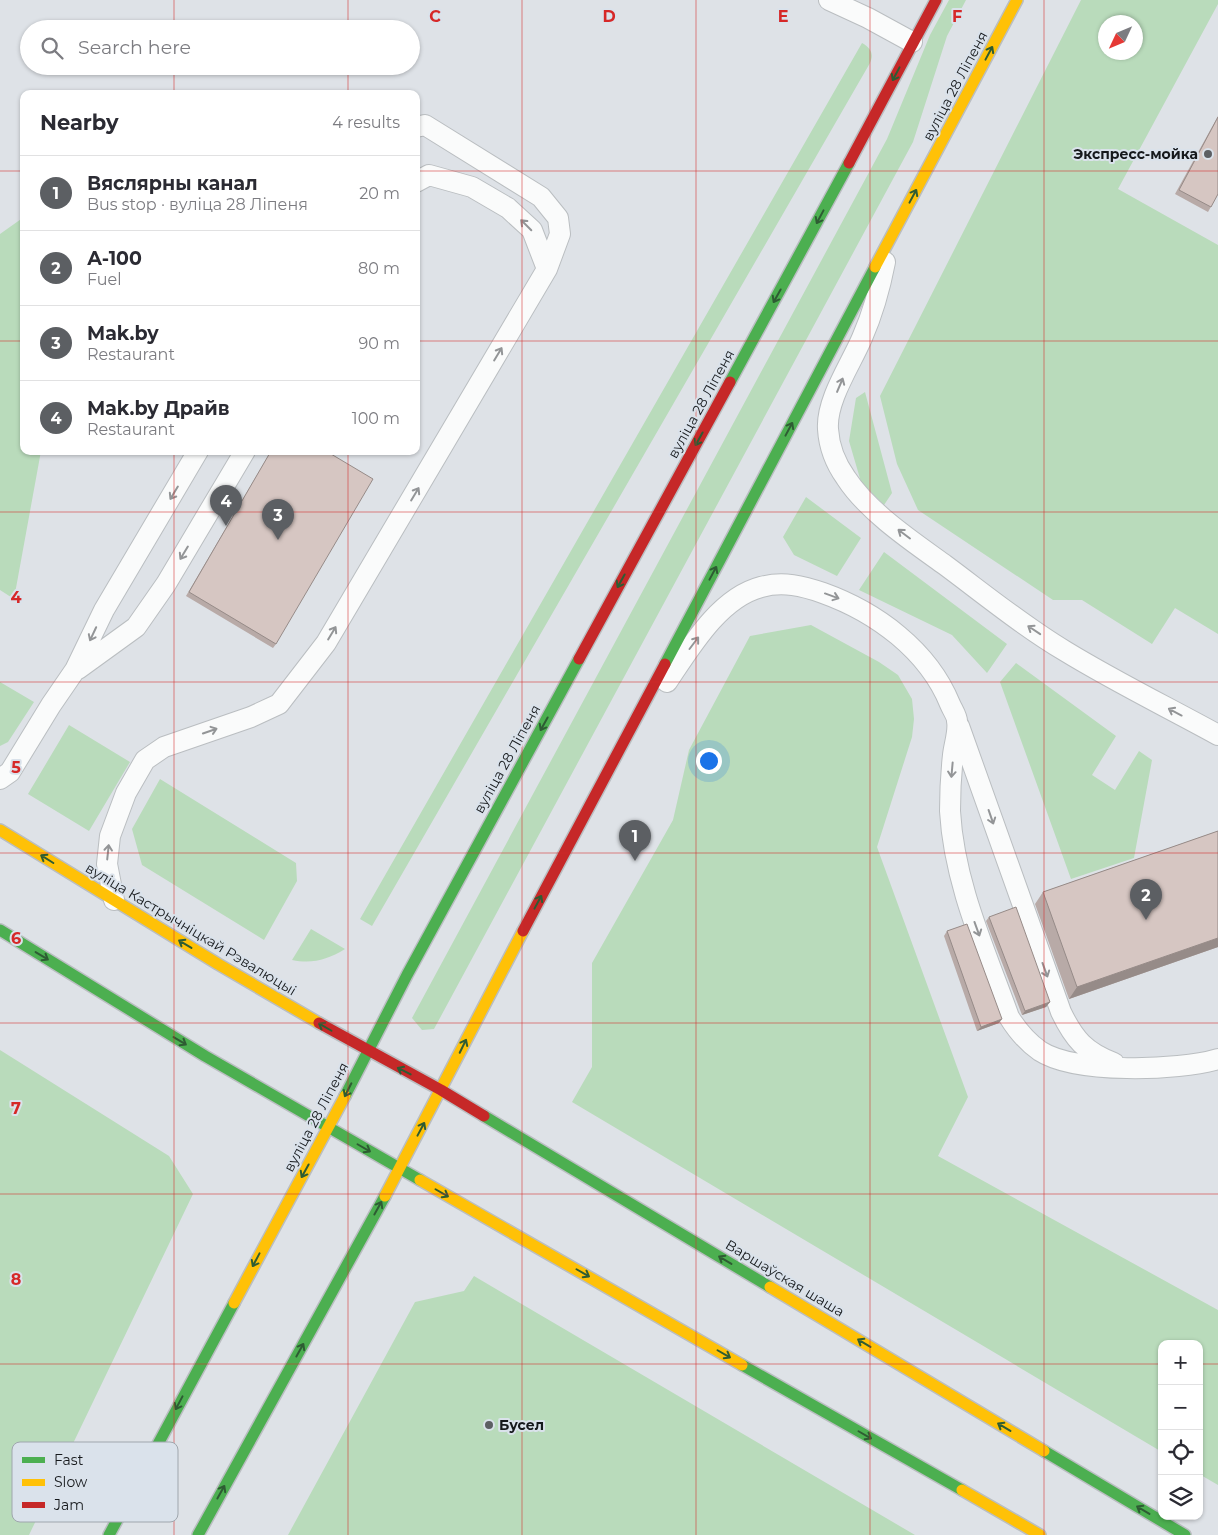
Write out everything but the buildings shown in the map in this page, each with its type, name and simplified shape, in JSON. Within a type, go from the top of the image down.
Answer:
[{"type":"main road","name":"вуліца 28 Ліпеня","points":[[159,1442],[329,1128],[407,975],[936,0]]},
{"type":"main road","name":"вуліца 28 Ліпеня","points":[[198,1535],[400,1168],[478,1015],[1017,0]]},
{"type":"main road","name":"вуліца Кастрычніцкай Рэвалюцыі","points":[[0,830],[263,992],[367,1052]]},
{"type":"main road","points":[[0,930],[205,1056],[1040,1535]]},
{"type":"main road","name":"Варшаўская шаша","points":[[367,1052],[441,1090],[1185,1535]]},
{"type":"main road","name":"вуліца 28 Ліпеня","points":[[109,1535],[116,1522]]},
{"type":"lane","points":[[829,0],[868,18],[912,42]]},
{"type":"lane","points":[[114,900],[107,864],[110,836],[126,793],[145,760],[164,747],[251,718],[279,704],[326,643],[548,269],[560,234],[558,218],[541,196],[425,125],[420,126]]},
{"type":"lane","points":[[420,180],[429,175],[463,184],[472,187],[508,208],[532,230],[548,269]]},
{"type":"lane","points":[[890,239],[879,290],[870,318],[831,407],[828,427],[830,444],[845,478],[858,494],[887,521],[1028,626],[1077,658],[1218,735]]},
{"type":"lane","points":[[0,779],[10,772],[51,705],[76,670],[104,610],[196,455]]},
{"type":"lane","points":[[76,670],[136,627],[166,584],[242,455]]},
{"type":"lane","points":[[608,770],[692,646],[718,614],[741,596],[760,587],[783,584],[804,586],[844,601],[871,614],[912,648],[930,669],[946,693],[958,721],[1024,911],[1066,1024],[1075,1038],[1086,1049],[1099,1057],[1114,1063],[1136,1067]]},
{"type":"lane","points":[[958,721],[950,783],[953,840],[968,904],[1009,1017],[1017,1029],[1027,1041],[1041,1051],[1056,1059],[1074,1064],[1136,1067],[1188,1066],[1218,1059]]},
{"type":"green space","points":[[949,0],[966,0],[947,36],[913,142],[434,1029],[422,1030],[412,1018],[887,139],[930,35]]},
{"type":"green space","points":[[1081,0],[1218,0],[1218,4],[1118,189],[1218,245],[1218,634],[1175,608],[1152,644],[1082,600],[1053,600],[918,510],[897,464],[880,396]]},
{"type":"green space","points":[[862,43],[871,52],[870,63],[372,926],[360,919]]},
{"type":"green space","points":[[20,220],[20,455],[40,455],[14,599],[0,590],[0,234]]},
{"type":"green space","points":[[865,392],[892,493],[884,505],[861,482],[849,441],[856,398]]},
{"type":"green space","points":[[806,497],[861,538],[837,576],[794,555],[783,537]]},
{"type":"green space","points":[[884,552],[1007,644],[987,673],[952,635],[859,590]]},
{"type":"green space","points":[[811,625],[879,662],[898,675],[912,699],[914,719],[912,737],[877,847],[968,1097],[938,1156],[1218,1310],[1218,1485],[1203,1476],[1203,1340],[1158,1340],[1158,1450],[572,1102],[592,1067],[592,963],[673,820],[689,750],[750,636]]},
{"type":"green space","points":[[1016,663],[1116,736],[1092,775],[1115,790],[1139,751],[1152,760],[1134,858],[1071,879],[1000,682]]},
{"type":"green space","points":[[0,682],[34,702],[8,742],[0,746]]},
{"type":"green space","points":[[69,725],[130,762],[89,831],[28,794]]},
{"type":"green space","points":[[160,779],[296,863],[297,881],[264,940],[142,865],[132,829]]},
{"type":"green space","points":[[311,929],[345,949],[319,960],[306,962],[292,960]]},
{"type":"green space","points":[[0,1050],[169,1156],[193,1194],[74,1442],[12,1442],[12,1522],[35,1522],[29,1535],[0,1535]]},
{"type":"green space","points":[[474,1276],[915,1535],[288,1535],[415,1302],[464,1291]]},
{"type":"traffic: fast","points":[[730,382],[849,163]]},
{"type":"traffic: fast","points":[[665,664],[875,267]]},
{"type":"traffic: fast","points":[[345,1096],[407,975],[579,659]]},
{"type":"traffic: fast","points":[[0,930],[205,1056],[420,1180]]},
{"type":"traffic: fast","points":[[484,1116],[770,1287]]},
{"type":"traffic: fast","points":[[198,1535],[385,1196]]},
{"type":"traffic: fast","points":[[159,1442],[234,1303]]},
{"type":"traffic: fast","points":[[742,1365],[962,1490]]},
{"type":"traffic: fast","points":[[1044,1451],[1185,1535]]},
{"type":"traffic: fast","points":[[109,1535],[116,1522]]},
{"type":"traffic: slow","points":[[875,267],[1017,0]]},
{"type":"traffic: slow","points":[[0,830],[218,964],[319,1023]]},
{"type":"traffic: slow","points":[[385,1196],[523,931]]},
{"type":"traffic: slow","points":[[234,1303],[345,1096]]},
{"type":"traffic: slow","points":[[420,1180],[742,1365]]},
{"type":"traffic: slow","points":[[770,1287],[1044,1451]]},
{"type":"traffic: slow","points":[[962,1490],[1040,1535]]},
{"type":"traffic: jam","points":[[849,163],[936,0]]},
{"type":"traffic: jam","points":[[579,659],[730,382]]},
{"type":"traffic: jam","points":[[523,931],[665,664]]},
{"type":"traffic: jam","points":[[319,1023],[441,1090],[484,1116]]},
{"type":"place","name":"Экспресс-мойка","points":[[1208,154]]},
{"type":"place","name":"Маk.by Драйв","points":[[226,526]]},
{"type":"place","name":"Mak.by","points":[[278,540]]},
{"type":"place","name":"Вяслярны канал","points":[[635,861]]},
{"type":"place","name":"А-100","points":[[1146,920]]},
{"type":"place","name":"Бусел","points":[[489,1425]]}]
